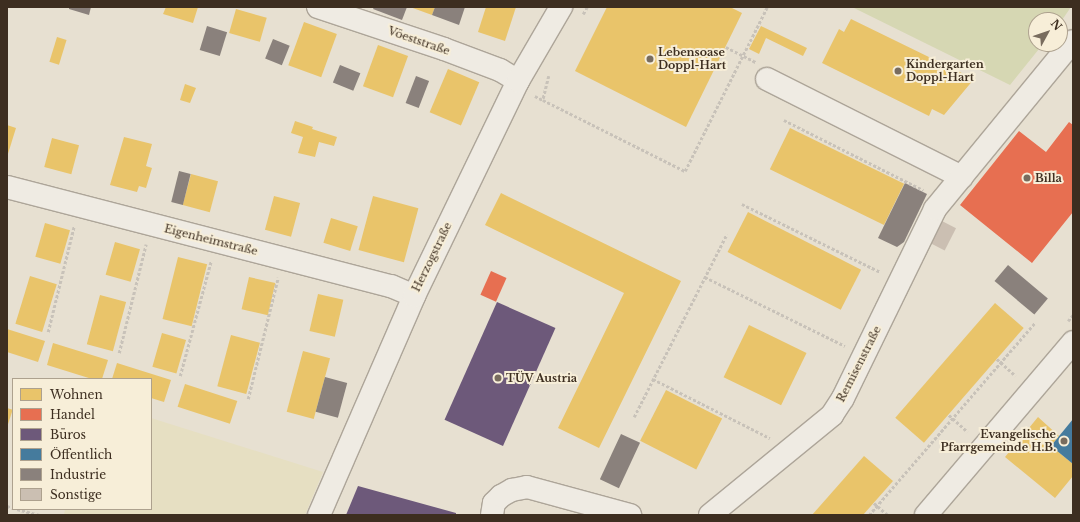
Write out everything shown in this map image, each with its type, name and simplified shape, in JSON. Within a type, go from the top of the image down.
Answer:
[{"type":"street","name":"Vöeststraße","points":[[318,7],[458,54],[500,70],[518,80]]},
{"type":"street","name":"Herzogstraße","points":[[319,515],[414,296],[518,80],[561,7]]},
{"type":"street","name":"Remisenstraße","points":[[710,515],[832,415],[843,398],[935,210],[1073,41]]},
{"type":"street","points":[[767,79],[962,176]]},
{"type":"street","name":"Eigenheimstraße","points":[[7,187],[391,286],[414,296]]},
{"type":"street","points":[[926,515],[1073,342]]},
{"type":"street","points":[[492,515],[494,504],[501,496],[512,490],[527,487],[630,515]]},
{"type":"path","points":[[579,21],[587,7]]},
{"type":"path","points":[[552,70],[548,77],[543,100],[685,171],[767,7]]},
{"type":"path","points":[[784,120],[926,191]]},
{"type":"path","points":[[742,204],[882,274]]},
{"type":"path","points":[[48,332],[79,206]]},
{"type":"path","points":[[119,353],[151,224]]},
{"type":"path","points":[[634,417],[727,234]]},
{"type":"path","points":[[180,376],[216,241]]},
{"type":"path","points":[[248,399],[283,258]]},
{"type":"path","points":[[705,277],[846,346]]},
{"type":"path","points":[[869,515],[1035,323]]},
{"type":"path","points":[[997,359],[1019,379]]},
{"type":"path","points":[[653,379],[771,438]]},
{"type":"path","points":[[949,415],[972,435]]},
{"type":"path","points":[[874,503],[888,515]]},
{"type":"path","points":[[21,510],[40,515]]},
{"type":"shaded area","points":[[152,418],[323,472],[305,515],[64,515],[65,510],[152,510]]},
{"type":"green space","points":[[852,7],[1071,7],[1068,12],[1028,12],[1028,52],[1037,52],[1010,85]]},
{"type":"building: Wohnen","points":[[166,7],[198,7],[193,23],[163,14]]},
{"type":"building: Wohnen","points":[[410,7],[435,7],[432,15]]},
{"type":"building: Wohnen","points":[[486,7],[516,7],[505,41],[478,32]]},
{"type":"building: Wohnen","name":"Lebensoase Doppl-Hart","points":[[607,7],[730,7],[742,13],[686,127],[575,71]]},
{"type":"building: Wohnen","points":[[236,9],[267,18],[260,42],[229,33]]},
{"type":"building: Wohnen","name":"Kindergarten Doppl-Hart","points":[[851,19],[974,79],[944,115],[932,109],[929,116],[822,63],[839,29],[844,32]]},
{"type":"building: Wohnen","points":[[304,22],[337,34],[321,77],[288,65]]},
{"type":"building: Wohnen","points":[[761,26],[807,48],[803,56],[766,38],[759,54],[749,49]]},
{"type":"building: Wohnen","points":[[57,37],[67,40],[59,65],[49,62]]},
{"type":"building: Wohnen","points":[[378,45],[408,56],[393,97],[363,86]]},
{"type":"building: Wohnen","points":[[448,69],[479,82],[461,126],[430,112]]},
{"type":"building: Wohnen","points":[[185,84],[196,88],[190,103],[180,100]]},
{"type":"building: Wohnen","points":[[295,121],[313,127],[312,129],[337,137],[334,146],[319,142],[315,157],[298,153],[303,137],[291,133]]},
{"type":"building: Wohnen","points":[[7,125],[16,128],[7,157]]},
{"type":"building: Wohnen","points":[[790,128],[904,184],[884,225],[770,169]]},
{"type":"building: Wohnen","points":[[124,137],[152,144],[146,166],[152,168],[146,188],[139,186],[137,192],[110,185]]},
{"type":"building: Wohnen","points":[[52,138],[79,145],[71,174],[44,167]]},
{"type":"building: Wohnen","points":[[191,174],[218,181],[210,212],[183,205]]},
{"type":"building: Wohnen","points":[[501,193],[681,281],[599,448],[558,428],[624,293],[485,225]]},
{"type":"building: Wohnen","points":[[274,196],[300,203],[291,237],[265,230]]},
{"type":"building: Wohnen","points":[[373,196],[418,208],[404,262],[359,250]]},
{"type":"building: Wohnen","points":[[748,212],[861,270],[841,310],[728,252]]},
{"type":"building: Wohnen","points":[[331,218],[358,226],[350,251],[323,243]]},
{"type":"building: Wohnen","points":[[45,223],[70,230],[60,264],[35,257]]},
{"type":"building: Wohnen","points":[[115,242],[140,249],[131,282],[106,275]]},
{"type":"building: Wohnen","points":[[178,257],[207,264],[192,326],[163,319]]},
{"type":"building: Wohnen","points":[[30,276],[57,284],[42,332],[15,324]]},
{"type":"building: Wohnen","points":[[249,277],[275,283],[268,315],[242,309]]},
{"type":"building: Wohnen","points":[[318,294],[343,300],[335,337],[309,331]]},
{"type":"building: Wohnen","points":[[100,295],[126,302],[113,351],[87,344]]},
{"type":"building: Wohnen","points":[[995,303],[1024,328],[924,443],[895,418]]},
{"type":"building: Wohnen","points":[[749,325],[807,353],[781,405],[724,377]]},
{"type":"building: Wohnen","points":[[7,329],[45,341],[38,362],[7,352]]},
{"type":"building: Wohnen","points":[[162,333],[186,340],[176,374],[152,367]]},
{"type":"building: Wohnen","points":[[231,335],[260,343],[246,394],[217,386]]},
{"type":"building: Wohnen","points":[[53,343],[108,360],[102,378],[89,378],[47,365]]},
{"type":"building: Wohnen","points":[[303,351],[330,358],[314,419],[287,412]]},
{"type":"building: Wohnen","points":[[117,363],[171,380],[164,402],[152,398],[152,378],[112,378]]},
{"type":"building: Wohnen","points":[[185,384],[237,401],[230,424],[178,407]]},
{"type":"building: Wohnen","points":[[666,390],[722,419],[696,469],[640,441]]},
{"type":"building: Wohnen","points":[[7,408],[12,410],[12,412],[7,427]]},
{"type":"building: Wohnen","points":[[1038,417],[1059,436],[1051,446],[1073,464],[1073,476],[1055,498],[1005,457]]},
{"type":"building: Wohnen","points":[[864,456],[893,481],[863,515],[812,515]]},
{"type":"building: Handel","name":"Billa","points":[[1069,122],[1073,125],[1073,212],[1032,263],[960,205],[1019,131],[1046,152]]},
{"type":"building: Handel","points":[[491,271],[507,278],[496,302],[480,295]]},
{"type":"building: Büros","name":"TÜV Austria","points":[[497,302],[555,328],[503,446],[445,420]]},
{"type":"building: Büros","points":[[358,486],[456,513],[456,515],[346,515]]},
{"type":"building: Öffentlich","name":"Evangelische Pfarrgemeinde H.B.","points":[[1073,419],[1073,464],[1051,446]]},
{"type":"building: Industrie","points":[[69,7],[91,7],[89,15],[69,9]]},
{"type":"building: Industrie","points":[[374,7],[407,7],[402,20],[373,9]]},
{"type":"building: Industrie","points":[[435,7],[465,7],[459,25],[432,15]]},
{"type":"building: Industrie","points":[[207,26],[227,32],[220,56],[200,50]]},
{"type":"building: Industrie","points":[[273,39],[290,46],[282,65],[265,58]]},
{"type":"building: Industrie","points":[[340,65],[360,73],[353,91],[333,83]]},
{"type":"building: Industrie","points":[[416,76],[429,81],[419,108],[406,103]]},
{"type":"building: Industrie","points":[[179,171],[191,174],[183,205],[171,202]]},
{"type":"building: Industrie","points":[[905,183],[927,194],[904,242],[897,247],[878,238]]},
{"type":"building: Industrie","points":[[1008,265],[1048,298],[1034,315],[995,281]]},
{"type":"building: Industrie","points":[[325,377],[347,383],[338,418],[316,412]]},
{"type":"building: Industrie","points":[[621,434],[640,443],[619,488],[600,479]]},
{"type":"building: Sonstige","points":[[940,220],[956,228],[945,250],[929,242]]},
{"type":"place","name":"Lebensoase Doppl-Hart","points":[[650,59]]},
{"type":"place","name":"Kindergarten Doppl-Hart","points":[[898,71]]},
{"type":"place","name":"Billa","points":[[1027,178]]},
{"type":"place","name":"TÜV Austria","points":[[498,378]]},
{"type":"place","name":"Evangelische Pfarrgemeinde H.B.","points":[[1064,441]]}]
